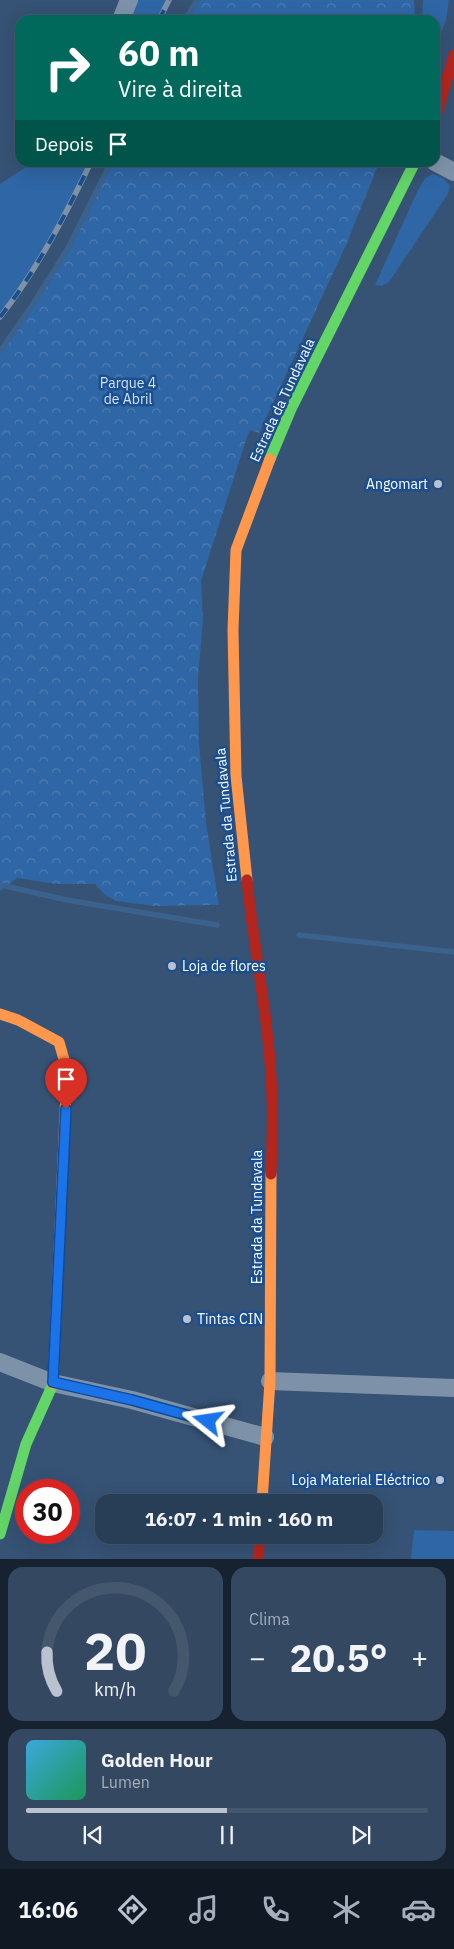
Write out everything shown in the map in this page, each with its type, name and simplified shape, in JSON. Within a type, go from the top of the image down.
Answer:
[{"type":"main road","points":[[440,103],[454,56]]},
{"type":"main road","points":[[440,108],[454,78]]},
{"type":"main road","points":[[440,110],[454,89]]},
{"type":"main road","name":"Estrada da Tundavala","points":[[262,1494],[270,1381],[272,1096],[264,1007],[252,930],[236,776],[232,630],[236,550],[273,450],[291,410],[412,167]]},
{"type":"main road","points":[[0,1014],[18,1020],[59,1042],[67,1070],[53,1382],[26,1444],[0,1534]]},
{"type":"main road","points":[[258,1559],[259,1544]]},
{"type":"street","points":[[123,15],[129,0]]},
{"type":"street","points":[[440,165],[454,172]]},
{"type":"street","points":[[0,1362],[53,1382],[132,1400],[265,1437]]},
{"type":"street","points":[[270,1381],[454,1388]]},
{"type":"green space","points":[[129,0],[170,0],[163,15],[123,15]]},
{"type":"green space","points":[[197,0],[414,0],[415,15],[188,15]]},
{"type":"green space","points":[[423,0],[449,0],[446,20],[440,36],[440,15],[422,15]]},
{"type":"green space","points":[[26,167],[89,167],[61,223],[38,262],[0,317],[0,184]]},
{"type":"green space","name":"Parque 4 de Abril","points":[[108,167],[377,167],[346,245],[259,433],[250,430],[247,437],[201,581],[203,619],[198,678],[199,743],[206,823],[219,905],[155,906],[116,901],[105,895],[95,884],[56,884],[17,878],[0,891],[0,351],[33,304],[68,248]]},
{"type":"green space","points":[[433,174],[443,178],[450,186],[448,194],[389,282],[382,286],[375,285],[417,192],[425,178]]},
{"type":"green space","points":[[414,1530],[454,1531],[454,1559],[411,1559]]},
{"type":"waterway","points":[[188,15],[197,0]]},
{"type":"waterway","points":[[0,351],[33,304],[68,248],[108,167]]},
{"type":"waterway","points":[[0,885],[67,900],[217,925]]},
{"type":"waterway","points":[[299,935],[454,952]]},
{"type":"railway","points":[[162,15],[169,0]]},
{"type":"railway","points":[[0,317],[26,281],[50,242],[88,167]]},
{"type":"traffic: fast","points":[[270,459],[291,409],[412,167]]},
{"type":"traffic: fast","points":[[0,1534],[26,1444],[53,1384]]},
{"type":"traffic: slow","points":[[247,880],[236,776],[233,630],[236,550],[270,459]]},
{"type":"traffic: slow","points":[[0,1014],[18,1020],[59,1042],[67,1070],[53,1384]]},
{"type":"traffic: slow","points":[[263,1494],[270,1381],[271,1174]]},
{"type":"traffic: jam","points":[[440,103],[454,55]]},
{"type":"traffic: jam","points":[[247,880],[271,1070],[271,1174]]},
{"type":"traffic: jam","points":[[258,1559],[259,1544]]},
{"type":"place","name":"Angomart","points":[[438,484]]},
{"type":"place","name":"Loja de flores","points":[[172,966]]},
{"type":"place","name":"Tintas CIN","points":[[187,1319]]},
{"type":"place","name":"Loja Material Eléctrico","points":[[440,1480]]},
{"type":"route","points":[[66,1109],[53,1382],[132,1400],[208,1421]]}]
